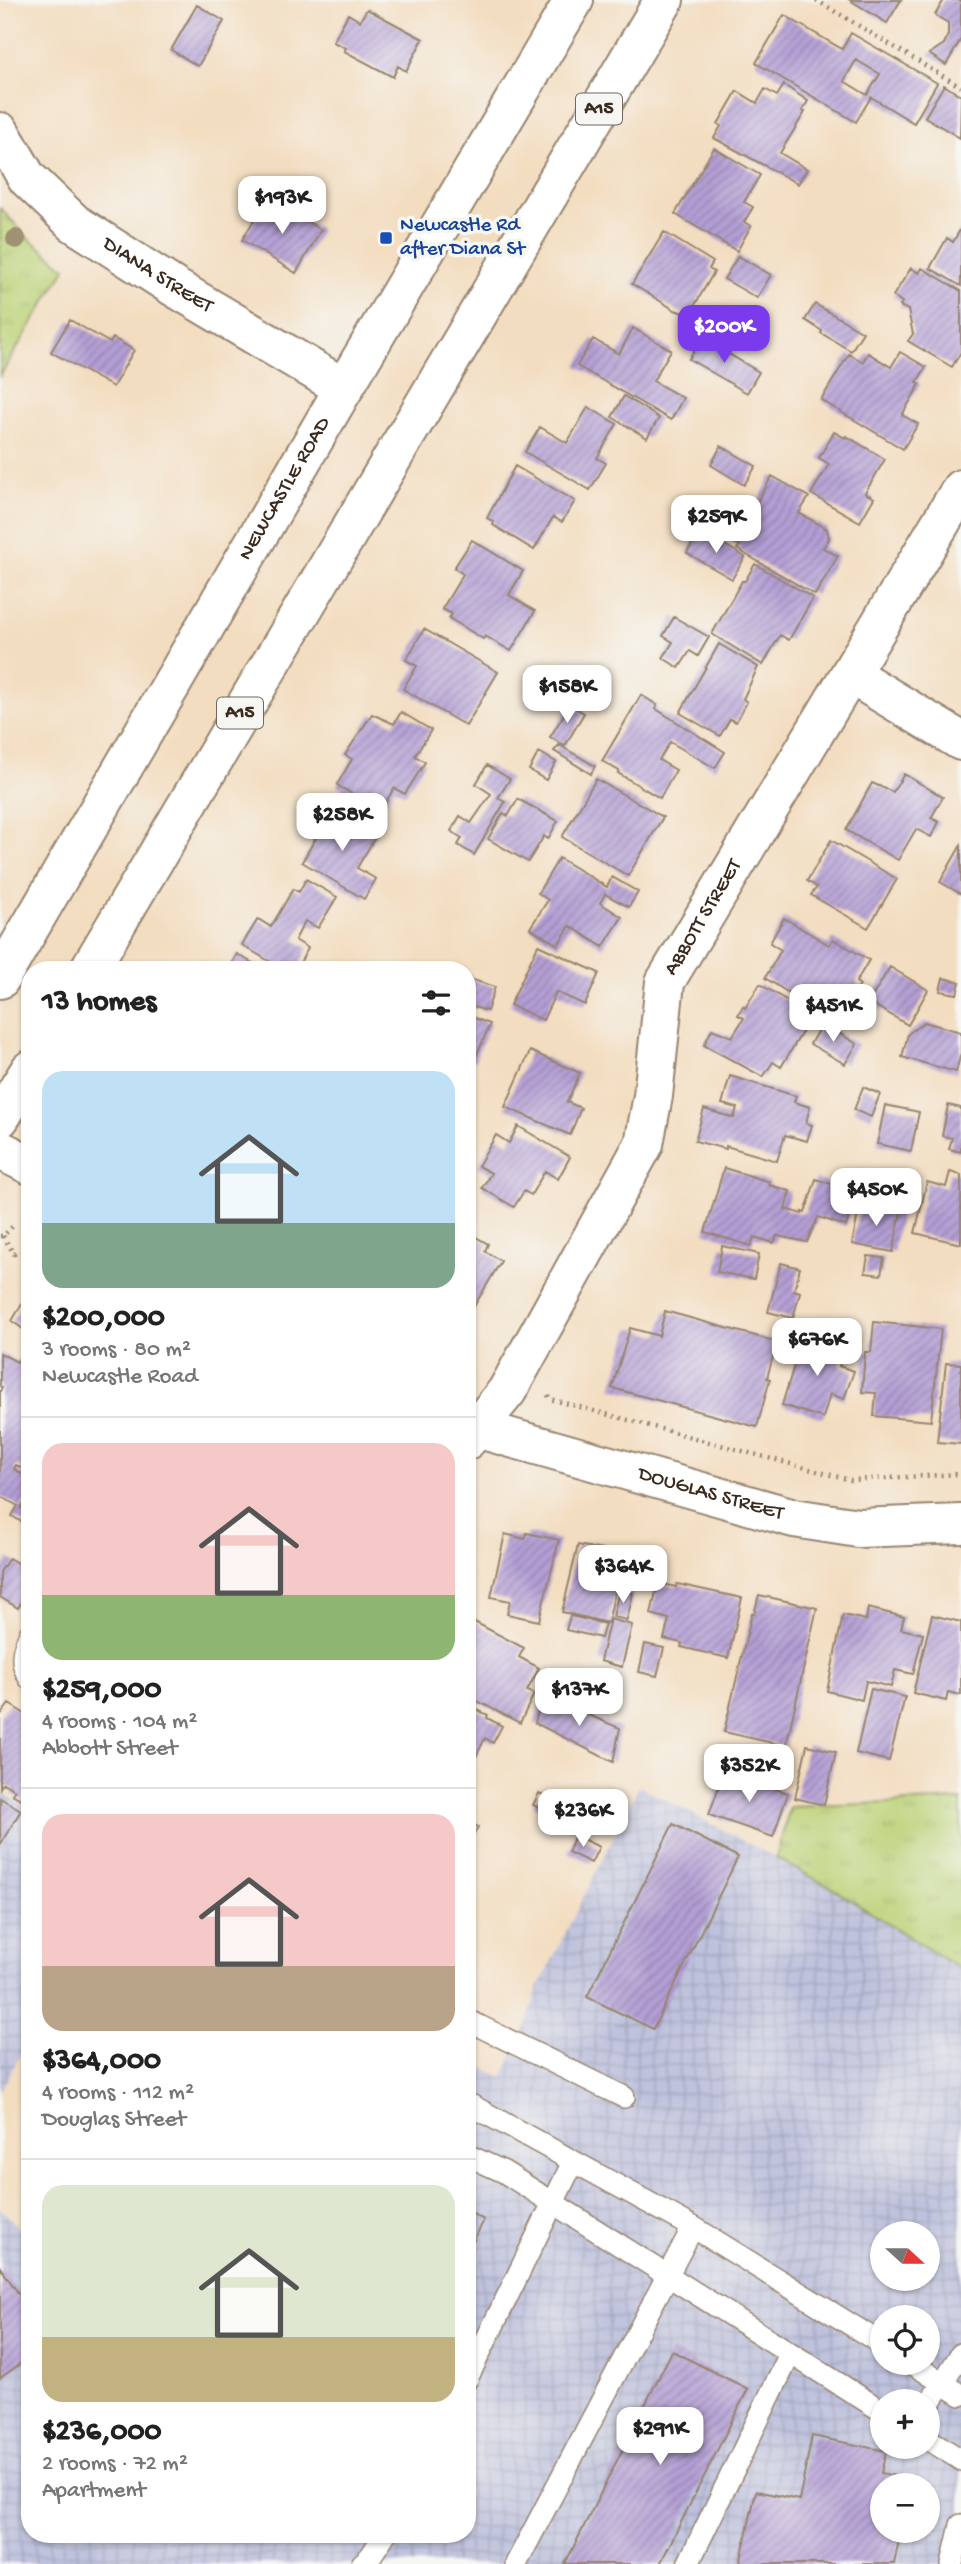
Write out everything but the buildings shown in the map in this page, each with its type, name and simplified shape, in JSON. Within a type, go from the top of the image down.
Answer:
[{"type":"main road","name":"NEWCASTLE ROAD","points":[[0,979],[344,388],[574,0]]},
{"type":"main road","name":"A15","points":[[94,961],[664,0]]},
{"type":"main road","name":"DIANA STREET","points":[[0,132],[27,178],[74,223],[174,287],[344,388]]},
{"type":"main road","name":"ABBOTT STREET","points":[[476,1425],[507,1391],[644,1144],[653,1096],[665,982],[961,489]]},
{"type":"main road","points":[[850,674],[961,741]]},
{"type":"main road","points":[[0,1118],[21,1084]]},
{"type":"main road","points":[[0,1150],[21,1160]]},
{"type":"main road","name":"DOUGLAS STREET","points":[[476,1433],[794,1518],[858,1528],[961,1524]]},
{"type":"lane","points":[[476,2024],[624,2097]]},
{"type":"lane","points":[[476,2108],[693,2227],[870,2337]]},
{"type":"lane","points":[[476,2159],[504,2172],[870,2404]]},
{"type":"lane","points":[[476,2361],[573,2162]]},
{"type":"lane","points":[[516,2564],[693,2227]]},
{"type":"lane","points":[[688,2564],[790,2354]]},
{"type":"lane","points":[[938,2389],[961,2354]]},
{"type":"lane","points":[[930,2375],[961,2395]]},
{"type":"lane","points":[[940,2447],[961,2460]]},
{"type":"lane","points":[[952,2564],[961,2525]]},
{"type":"lane","points":[[362,2564],[379,2543]]},
{"type":"path","points":[[816,0],[961,87]]},
{"type":"path","points":[[15,1224],[2,1236],[15,1254],[21,1252]]},
{"type":"path","points":[[545,1389],[550,1399],[850,1480],[961,1474]]},
{"type":"shaded area","points":[[639,1786],[830,1886],[961,1970],[961,2564],[0,2564],[0,2207],[21,2230],[21,2543],[476,2543],[476,2064],[503,2077],[526,2025],[538,1988]]},
{"type":"shaded area","points":[[0,1791],[21,1804],[21,2054],[0,2092]]},
{"type":"green space","points":[[0,208],[28,238],[66,268],[0,376]]},
{"type":"green space","points":[[961,1800],[961,1970],[830,1887],[776,1858],[790,1807]]},
{"type":"place","name":"Newcastle Rd after Diana St","points":[[386,238]]}]
